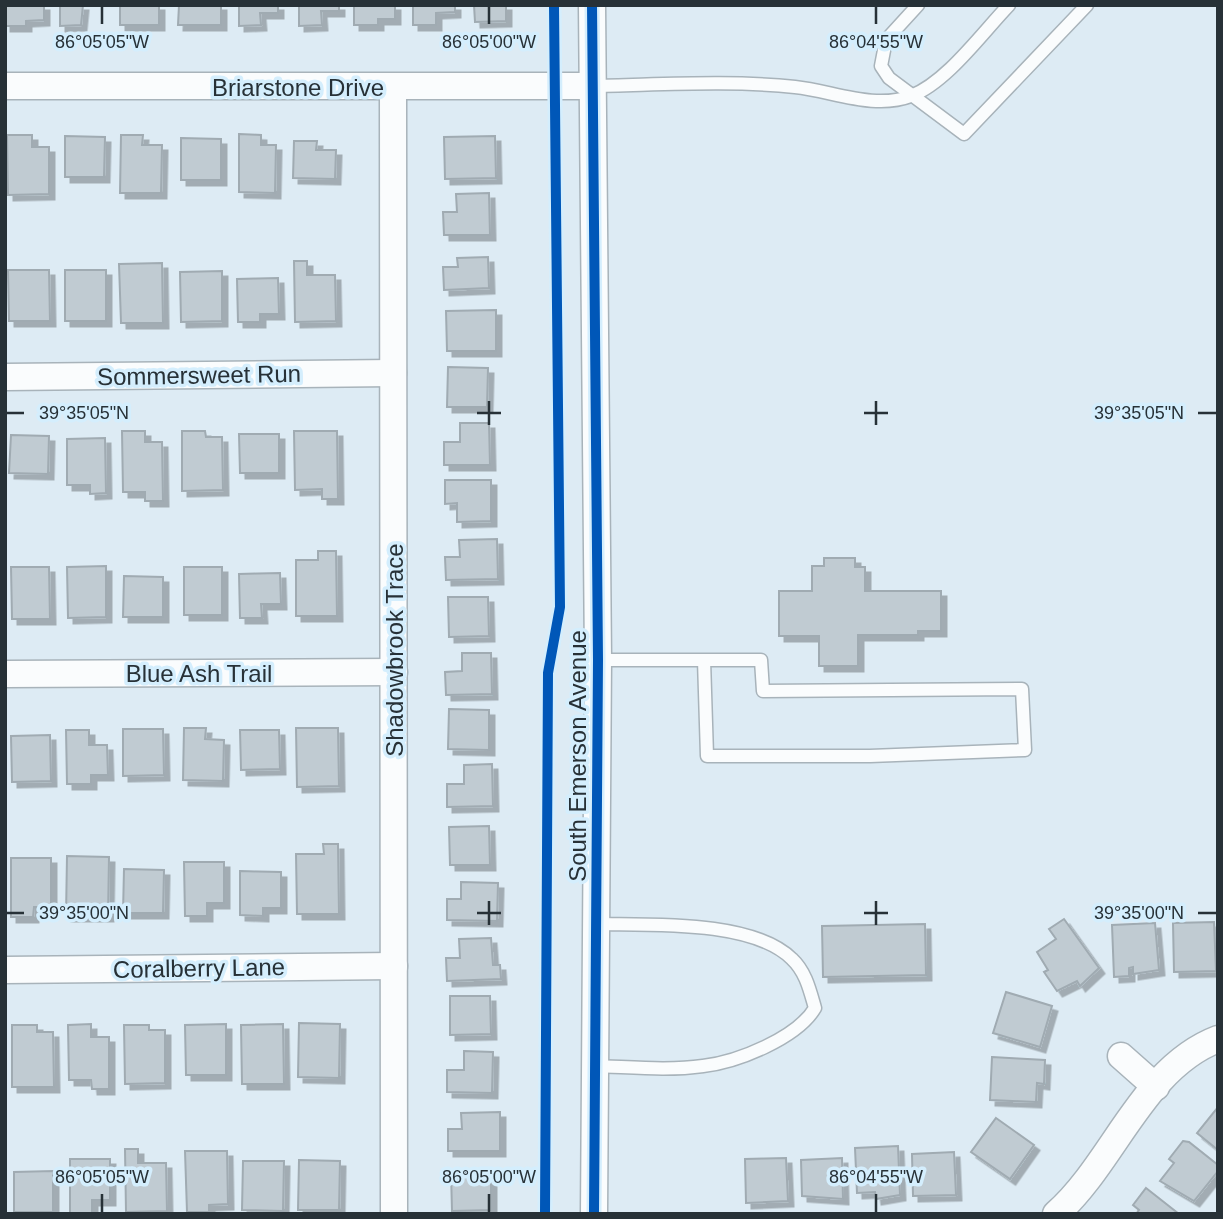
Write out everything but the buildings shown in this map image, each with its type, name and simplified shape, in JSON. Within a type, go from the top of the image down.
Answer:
[{"type":"street","name":"South Emerson Avenue","points":[[592,5],[598,660],[594,1214]]},
{"type":"street","name":"Briarstone Drive","points":[[5,86],[591,86]]},
{"type":"street","name":"Shadowbrook Trace","points":[[393,87],[394,1214]]},
{"type":"street","name":"Sommersweet Run","points":[[5,377],[393,373]]},
{"type":"street","name":"Blue Ash Trail","points":[[5,674],[394,672]]},
{"type":"street","name":"Coralberry Lane","points":[[5,970],[394,966]]},
{"type":"street","points":[[1056,1214],[1108,1152],[1156,1087],[1186,1056],[1218,1040]]},
{"type":"street","points":[[1121,1056],[1156,1087]]},
{"type":"lane","points":[[918,5],[887,40],[881,66],[889,78],[964,134],[1087,5]]},
{"type":"lane","points":[[591,86],[701,84],[796,87],[855,100],[913,95],[934,84],[1009,5]]},
{"type":"lane","points":[[598,660],[704,660],[761,660],[763,691],[1022,689],[1025,750],[870,756],[706,756],[704,660]]},
{"type":"lane","points":[[595,1066],[705,1066],[764,1047],[806,1022],[815,1008],[809,984],[792,959],[760,938],[729,930],[598,924]]},
{"type":"cycle path","points":[[545,1214],[548,673],[560,607],[554,5]]},
{"type":"cycle path","points":[[592,5],[598,660],[594,1214]]}]
